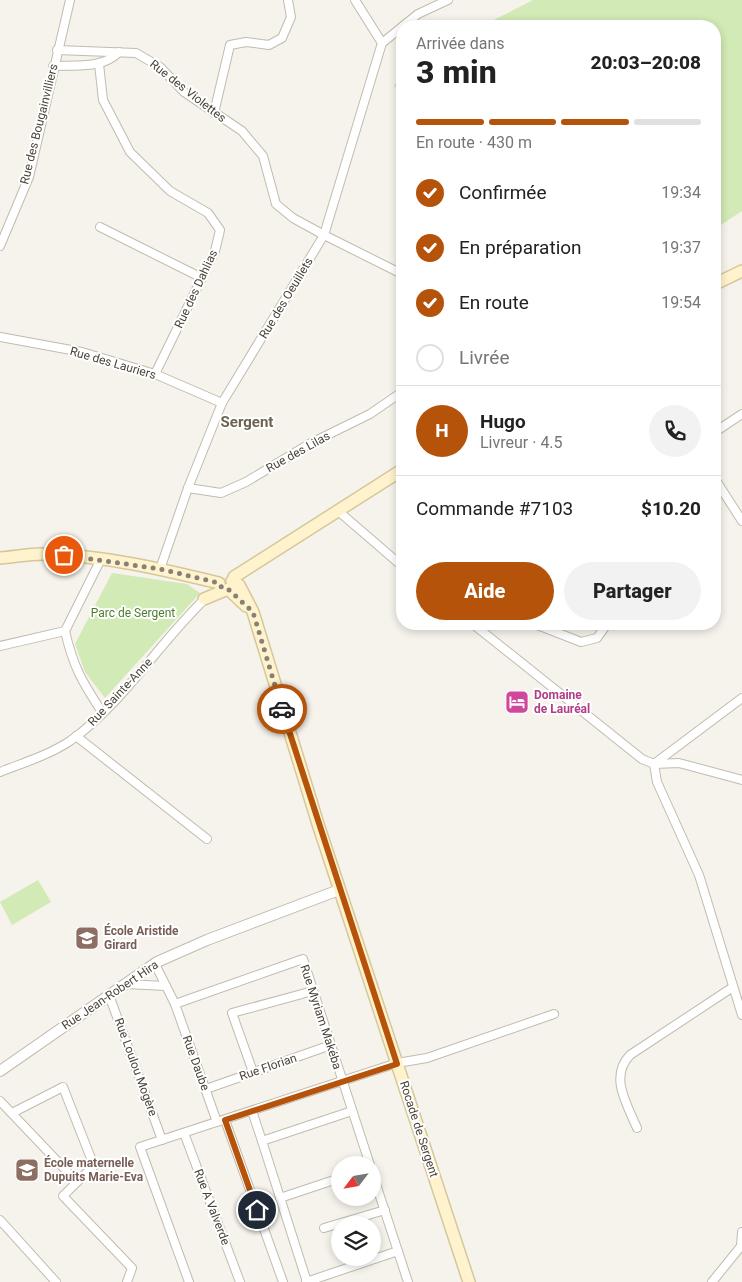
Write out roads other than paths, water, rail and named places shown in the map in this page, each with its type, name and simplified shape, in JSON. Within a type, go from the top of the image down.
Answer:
[{"type":"main road","points":[[721,281],[742,271]]},
{"type":"main road","points":[[204,599],[249,566],[396,474]]},
{"type":"main road","points":[[0,558],[39,554],[101,559],[226,582]]},
{"type":"main road","name":"Rocade de Sergent","points":[[226,582],[253,612],[339,890],[469,1282]]},
{"type":"street","name":"Rue des Bougainvilliers","points":[[0,246],[29,177],[53,66],[70,0]]},
{"type":"street","points":[[214,113],[230,45],[246,42],[268,45],[282,38],[292,17],[288,0]]},
{"type":"street","points":[[355,0],[382,43],[396,32]]},
{"type":"street","points":[[410,20],[418,14],[448,0]]},
{"type":"street","name":"Rue des Oeuillets","points":[[160,569],[188,488],[222,403],[324,235],[382,43]]},
{"type":"street","name":"Rue des Violettes","points":[[57,50],[136,53],[160,67],[184,92],[242,132],[263,156],[276,204],[293,218],[396,271]]},
{"type":"street","points":[[53,66],[98,64],[113,58],[119,52]]},
{"type":"street","name":"Rue des Dahlias","points":[[98,64],[103,100],[130,152],[170,191],[208,213],[220,230],[215,252],[155,374]]},
{"type":"street","points":[[100,227],[202,278]]},
{"type":"street","name":"Rue des Lauriers","points":[[0,338],[82,352],[155,374],[222,403]]},
{"type":"street","name":"Rue des Lilas","points":[[188,488],[222,493],[246,482],[311,443],[370,414],[396,396]]},
{"type":"street","points":[[721,428],[742,414]]},
{"type":"street","points":[[721,488],[742,521]]},
{"type":"street","points":[[338,510],[396,561]]},
{"type":"street","points":[[101,559],[65,631],[79,678],[102,712]]},
{"type":"street","name":"Rue Sainte-Anne","points":[[0,772],[48,752],[76,736],[102,712],[204,599]]},
{"type":"street","points":[[481,630],[642,759],[654,764],[679,763],[742,780]]},
{"type":"street","points":[[550,630],[581,642],[597,638],[603,630]]},
{"type":"street","points":[[1,644],[65,631]]},
{"type":"street","points":[[654,764],[742,698]]},
{"type":"street","points":[[76,736],[207,839]]},
{"type":"street","points":[[654,764],[657,782],[699,875],[742,1015]]},
{"type":"street","name":"Rue Jean-Robert Hira","points":[[0,1070],[155,964],[207,940],[339,890]]},
{"type":"street","name":"Rue Myriam Makéba","points":[[175,1004],[303,959],[367,1156]]},
{"type":"street","points":[[155,964],[175,1004]]},
{"type":"street","points":[[125,984],[137,982],[166,986]]},
{"type":"street","points":[[637,1128],[621,1090],[619,1074],[623,1062],[630,1054],[733,987]]},
{"type":"street","points":[[253,1072],[232,1012],[313,991]]},
{"type":"street","name":"Rue Loulou Mogère","points":[[109,995],[162,1140]]},
{"type":"street","name":"Rue Daube","points":[[175,1004],[206,1089],[221,1121],[283,1282]]},
{"type":"street","points":[[189,1282],[140,1147],[397,1064],[427,1058],[554,1014]]},
{"type":"street","name":"Rue Florian","points":[[206,1089],[331,1045]]},
{"type":"street","points":[[12,1113],[64,1088],[94,1166],[63,1196],[132,1268],[128,1282]]},
{"type":"street","points":[[0,1101],[77,1182]]},
{"type":"street","points":[[252,1111],[307,1282],[398,1251]]},
{"type":"street","points":[[262,1141],[352,1111]]},
{"type":"street","name":"Rue A Valverde","points":[[184,1133],[240,1282]]},
{"type":"street","points":[[280,1198],[331,1181]]},
{"type":"street","points":[[381,1198],[408,1282]]},
{"type":"street","points":[[324,1228],[385,1210]]},
{"type":"street","points":[[0,1220],[56,1282]]},
{"type":"street","points":[[712,1282],[742,1245],[742,1232]]},
{"type":"place","name":"Domaine de Lauréal","points":[[517,702]]},
{"type":"place","name":"École Aristide Girard","points":[[87,938]]},
{"type":"place","name":"École maternelle Dupuits Marie-Eva","points":[[27,1170]]},
{"type":"district","name":"Sergent","points":[[247,422]]},
{"type":"park label","name":"Parc de Sergent","points":[[133,613]]}]
